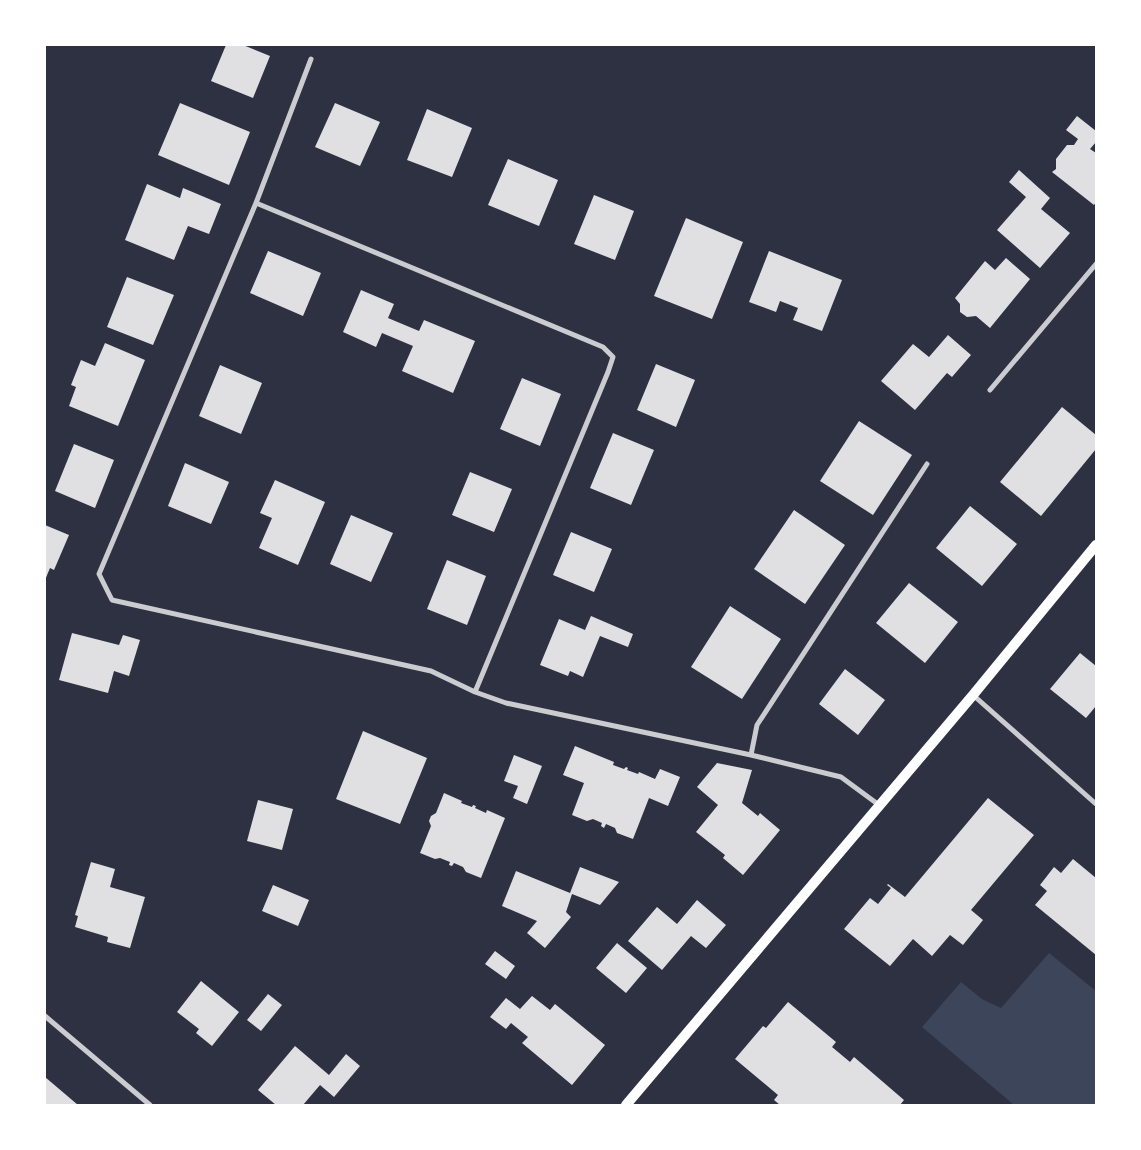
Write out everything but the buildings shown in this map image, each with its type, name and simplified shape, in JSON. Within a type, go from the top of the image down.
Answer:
[{"type":"main road","points":[[626,1105],[973,695],[1096,545]]},
{"type":"street","points":[[311,59],[256,203],[99,574],[112,600],[431,671],[475,692],[506,703],[750,755],[841,777],[880,805]]},
{"type":"street","points":[[256,203],[603,347],[613,357],[475,692]]},
{"type":"street","points":[[990,390],[1096,264]]},
{"type":"street","points":[[750,755],[757,725],[927,464]]},
{"type":"street","points":[[973,695],[1096,804]]},
{"type":"street","points":[[45,1016],[150,1105]]},
{"type":"shaded area","points":[[1049,953],[1096,991],[1096,1105],[1014,1105],[922,1027],[961,982],[982,999],[1001,1008]]}]
